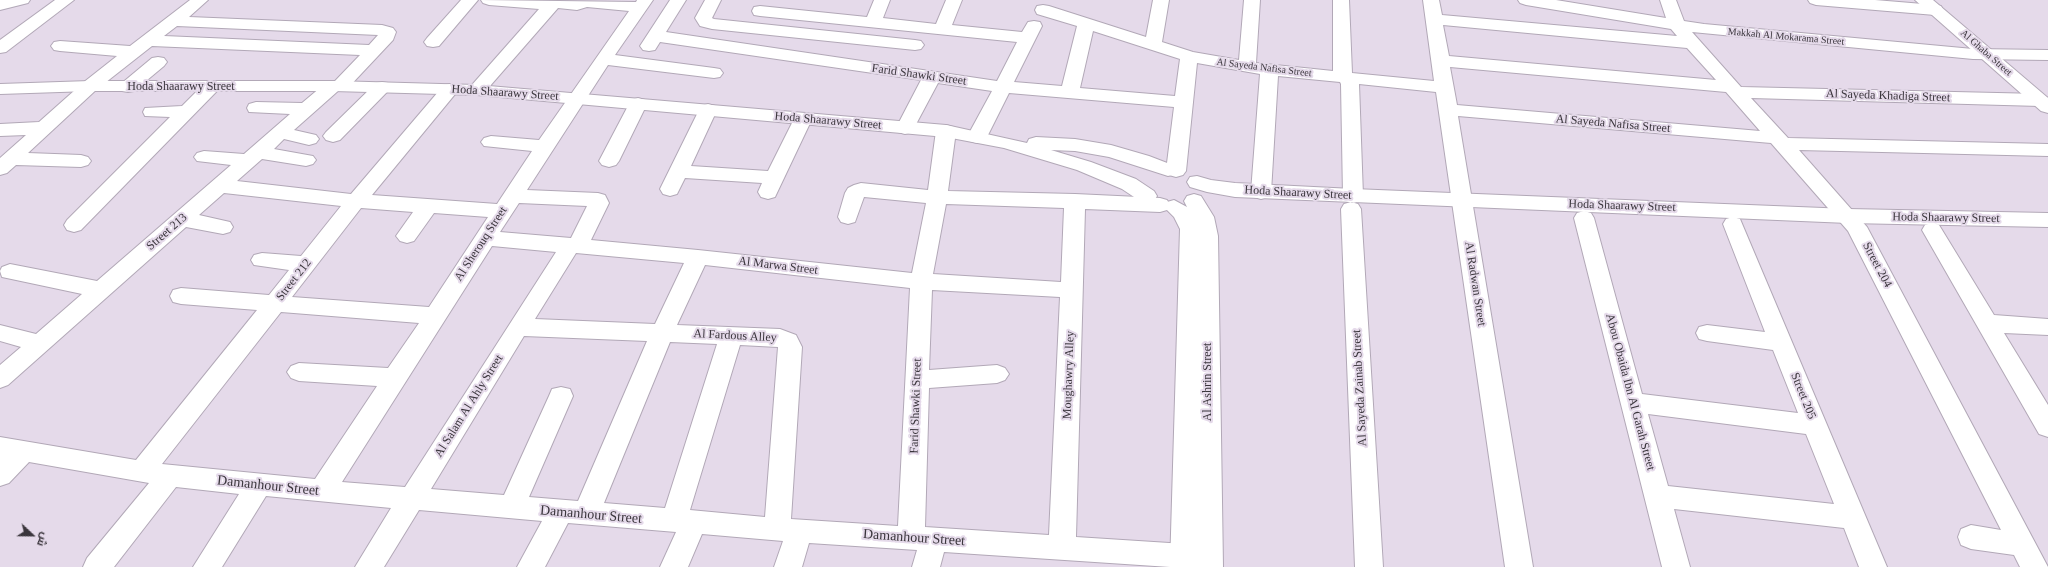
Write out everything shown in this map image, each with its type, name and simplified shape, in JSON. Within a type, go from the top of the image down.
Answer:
[{"type":"street","points":[[0,5],[22,0]]},
{"type":"street","points":[[0,48],[66,0]]},
{"type":"street","points":[[6,164],[90,86],[200,0]]},
{"type":"street","points":[[434,42],[470,0]]},
{"type":"street","points":[[489,0],[576,5],[586,2],[642,4]]},
{"type":"street","points":[[638,63],[678,0]]},
{"type":"street","points":[[712,0],[704,18],[706,22],[712,24],[915,45]]},
{"type":"street","points":[[873,23],[882,0]]},
{"type":"street","points":[[942,30],[954,0]]},
{"type":"street","points":[[1154,44],[1161,0]]},
{"type":"street","points":[[1247,67],[1252,0]]},
{"type":"street","name":"Al Sayeda Zainab Street","points":[[1341,0],[1342,71],[1350,84],[1352,202],[1369,567]]},
{"type":"street","name":"Makkah Al Mokarama Street","points":[[1526,0],[1590,6],[1678,26],[1987,54],[2048,56]]},
{"type":"street","name":"Street 204","points":[[1668,0],[1678,26],[1692,43],[1853,222],[2028,556]]},
{"type":"street","points":[[1816,0],[1929,5]]},
{"type":"street","points":[[477,90],[553,3]]},
{"type":"street","name":"Al Sherouq Street","points":[[322,491],[576,98],[642,4]]},
{"type":"street","points":[[977,137],[1045,5]]},
{"type":"street","name":"Al Sayeda Nafisa Street","points":[[1045,5],[1086,23],[1189,56],[1269,70],[1445,87]]},
{"type":"street","name":"Al Ghaba Street","points":[[1929,5],[2044,104]]},
{"type":"street","points":[[1433,9],[1692,43]]},
{"type":"street","name":"Al Radwan Street","points":[[1433,9],[1519,567]]},
{"type":"street","points":[[760,11],[1028,38]]},
{"type":"street","name":"Street 213","points":[[0,378],[280,132],[337,86],[388,34],[385,31],[174,21]]},
{"type":"street","points":[[1070,92],[1086,23]]},
{"type":"street","points":[[901,73],[923,28]]},
{"type":"street","points":[[762,51],[776,30]]},
{"type":"street","name":"Farid Shawki Street","points":[[656,36],[1003,87],[1184,102]]},
{"type":"street","points":[[149,41],[373,50]]},
{"type":"street","points":[[60,46],[134,52]]},
{"type":"street","points":[[1178,198],[1144,184],[1147,179],[1156,173],[1172,171],[1184,102],[1189,56]]},
{"type":"street","points":[[603,59],[714,73]]},
{"type":"street","name":"Al Sayeda Khadiga Street","points":[[1441,61],[1734,89],[2044,104]]},
{"type":"street","points":[[128,86],[158,62]]},
{"type":"street","points":[[1261,192],[1269,70]]},
{"type":"street","points":[[905,128],[932,77]]},
{"type":"street","name":"Hoda Shaarawy Street","points":[[0,90],[90,86],[337,86],[477,90],[946,132],[1007,143],[1107,174],[1129,184],[1178,198],[1219,202],[1352,202],[1463,206],[1853,222],[1932,230],[2048,233]]},
{"type":"street","points":[[74,225],[211,87]]},
{"type":"street","points":[[333,136],[382,87]]},
{"type":"street","name":"Street 212","points":[[141,472],[356,201],[450,89]]},
{"type":"street","points":[[609,161],[638,104]]},
{"type":"street","points":[[256,108],[307,109]]},
{"type":"street","points":[[670,189],[708,110]]},
{"type":"street","name":"Al Sayeda Nafisa Street","points":[[1448,110],[1781,141],[2048,150]]},
{"type":"street","points":[[152,112],[187,111]]},
{"type":"street","points":[[679,170],[771,185],[803,119]]},
{"type":"street","points":[[0,130],[45,128]]},
{"type":"street","points":[[280,132],[309,139]]},
{"type":"street","name":"Farid Shawki Street","points":[[926,567],[922,539],[917,380],[921,282],[937,196],[946,132]]},
{"type":"street","points":[[492,142],[545,146]]},
{"type":"street","name":"Hoda Shaarawy Street","points":[[1007,143],[1075,145],[1111,151],[1192,177],[1178,198]]},
{"type":"street","points":[[204,157],[253,156],[306,160]]},
{"type":"street","points":[[6,164],[81,162]]},
{"type":"street","points":[[219,186],[356,201],[428,206],[508,204]]},
{"type":"street","name":"Hoda Shaarawy Street","points":[[1178,198],[1221,188],[1352,202]]},
{"type":"street","points":[[848,217],[855,193],[859,190],[937,196],[1075,201],[1178,198]]},
{"type":"street","name":"Al Ashrin Street","points":[[1178,198],[1182,213],[1190,229],[1184,561]]},
{"type":"street","name":"Al Ashrin Street","points":[[1178,198],[1204,217],[1207,236],[1209,567]]},
{"type":"street","name":"Al Salam Al Ahly Street","points":[[369,567],[518,327],[574,246],[600,203],[598,200],[508,204]]},
{"type":"street","name":"Moughawry Alley","points":[[1062,548],[1075,201]]},
{"type":"street","points":[[407,236],[428,206]]},
{"type":"street","name":"Hoda Shaarawy Street","points":[[1463,206],[1584,218],[1733,224],[2048,220]]},
{"type":"street","points":[[182,218],[223,227]]},
{"type":"street","name":"Abou Obaida Ibn Al Garah Street","points":[[1584,218],[1676,567]]},
{"type":"street","name":"Street 205","points":[[1733,224],[1873,567]]},
{"type":"street","points":[[1932,230],[2048,426]]},
{"type":"street","name":"Al Marwa Street","points":[[485,238],[698,257],[921,282],[1072,290]]},
{"type":"street","points":[[586,514],[662,333],[698,257]]},
{"type":"street","points":[[262,260],[307,264]]},
{"type":"street","points":[[10,272],[101,290]]},
{"type":"street","points":[[181,296],[435,316]]},
{"type":"street","points":[[1986,323],[2048,326]]},
{"type":"street","name":"Al Fardous Alley","points":[[518,327],[780,338],[790,344],[788,530]]},
{"type":"street","points":[[0,333],[39,344]]},
{"type":"street","points":[[1707,333],[1781,342]]},
{"type":"street","points":[[674,567],[731,336]]},
{"type":"street","points":[[300,372],[395,378]]},
{"type":"street","points":[[917,380],[996,374]]},
{"type":"street","points":[[511,508],[561,396]]},
{"type":"street","points":[[1632,402],[1815,424]]},
{"type":"street","points":[[0,475],[12,449]]},
{"type":"street","name":"Damanhour Street","points":[[12,449],[170,476],[412,500],[788,530],[1062,548],[1111,559],[1184,561]]},
{"type":"street","points":[[97,567],[170,476]]},
{"type":"street","points":[[207,567],[259,485]]},
{"type":"street","points":[[1657,496],[1854,518]]},
{"type":"street","points":[[531,567],[560,512]]},
{"type":"street","points":[[788,530],[788,567]]},
{"type":"street","points":[[1971,537],[2028,556]]}]
